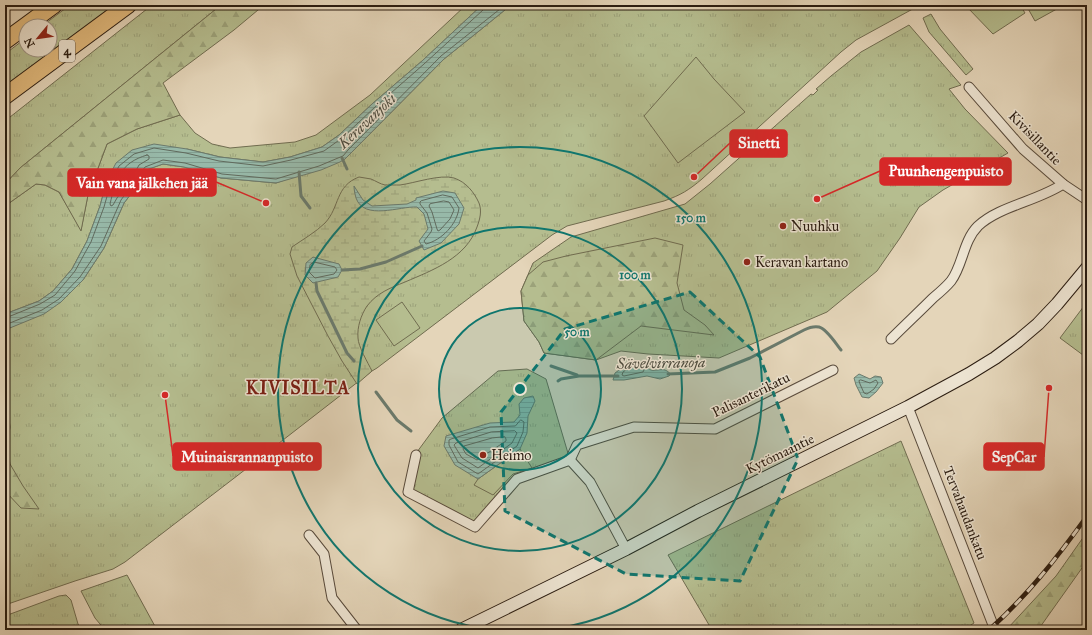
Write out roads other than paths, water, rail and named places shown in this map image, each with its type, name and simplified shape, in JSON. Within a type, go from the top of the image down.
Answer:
[{"type":"highway","points":[[5,41],[54,5]]},
{"type":"highway","name":"4","points":[[5,96],[128,5]]},
{"type":"street","name":"Kivisillantie","points":[[969,87],[1023,148],[1062,184],[1087,200]]},
{"type":"street","points":[[891,339],[951,281],[960,263],[968,240],[977,227],[992,216],[1056,189],[1062,184]]},
{"type":"street","name":"Kytömaantie","points":[[460,630],[626,548],[969,374],[995,358],[1038,324],[1087,268]]},
{"type":"street","name":"Palisanterikatu","points":[[570,460],[577,445],[634,427],[715,429],[833,370]]},
{"type":"street","name":"Tervahaudankatu","points":[[908,406],[995,630]]},
{"type":"street","points":[[416,455],[408,492],[475,527],[517,479],[570,460],[590,482],[626,548]]},
{"type":"street","points":[[309,535],[324,554],[332,598],[357,630]]},
{"type":"water","name":"Keravanjoki","points":[[482,5],[511,5],[444,59],[345,159],[340,162],[321,170],[276,183],[221,178],[184,167],[163,164],[146,170],[141,181],[124,203],[104,248],[83,280],[61,302],[44,314],[5,330],[5,314],[39,301],[53,291],[72,269],[87,241],[100,206],[107,180],[116,163],[132,150],[154,144],[187,149],[220,157],[263,162],[290,157],[322,147],[339,135]]},
{"type":"water","points":[[354,186],[363,200],[372,206],[407,204],[416,200],[416,198],[443,191],[455,193],[464,208],[459,224],[441,243],[424,250],[419,241],[428,229],[424,214],[417,207],[383,211],[367,209],[360,205],[356,198]]},
{"type":"water","points":[[313,257],[339,264],[342,270],[338,277],[313,283],[305,275],[306,263]]},
{"type":"water","points":[[638,362],[645,364],[652,370],[665,370],[671,374],[660,379],[647,376],[624,380],[613,380],[615,373],[629,363]]},
{"type":"water","points":[[859,374],[870,379],[875,376],[881,377],[883,383],[869,398],[862,397],[856,385],[854,378]]},
{"type":"water","points":[[533,396],[535,401],[528,416],[527,433],[520,449],[478,479],[455,465],[444,446],[446,436],[490,423],[514,422],[520,415],[519,404],[524,398]]},
{"type":"waterway","points":[[342,158],[347,169]]},
{"type":"waterway","points":[[299,172],[301,196],[310,208]]},
{"type":"waterway","points":[[342,270],[360,269],[386,262],[422,246]]},
{"type":"waterway","points":[[316,283],[317,291],[347,353],[354,361]]},
{"type":"waterway","name":"Sävelvirranoja","points":[[668,374],[715,372],[750,358],[804,330],[813,327],[822,328],[841,350]]},
{"type":"waterway","points":[[551,366],[577,375]]},
{"type":"waterway","name":"Sävelvirranoja","points":[[558,381],[561,379],[579,376],[618,376]]},
{"type":"waterway","points":[[376,392],[397,420],[411,431]]},
{"type":"railway","points":[[989,630],[1016,604],[1041,576],[1087,516]]},
{"type":"place","name":"Sinetti","points":[[694,177]]},
{"type":"place","name":"Puunhengenpuisto","points":[[817,199]]},
{"type":"place","name":"Vain vana jälkehen jää","points":[[266,203]]},
{"type":"place","name":"Nuuhku","points":[[783,226]]},
{"type":"place","name":"Keravan kartano","points":[[747,262]]},
{"type":"place","name":"SepCar","points":[[1049,388]]},
{"type":"place","name":"Muinaisrannanpuisto","points":[[165,395]]},
{"type":"place","name":"Heimo","points":[[483,455]]},
{"type":"district","name":"KIVISILTA","points":[[298,388]]}]
